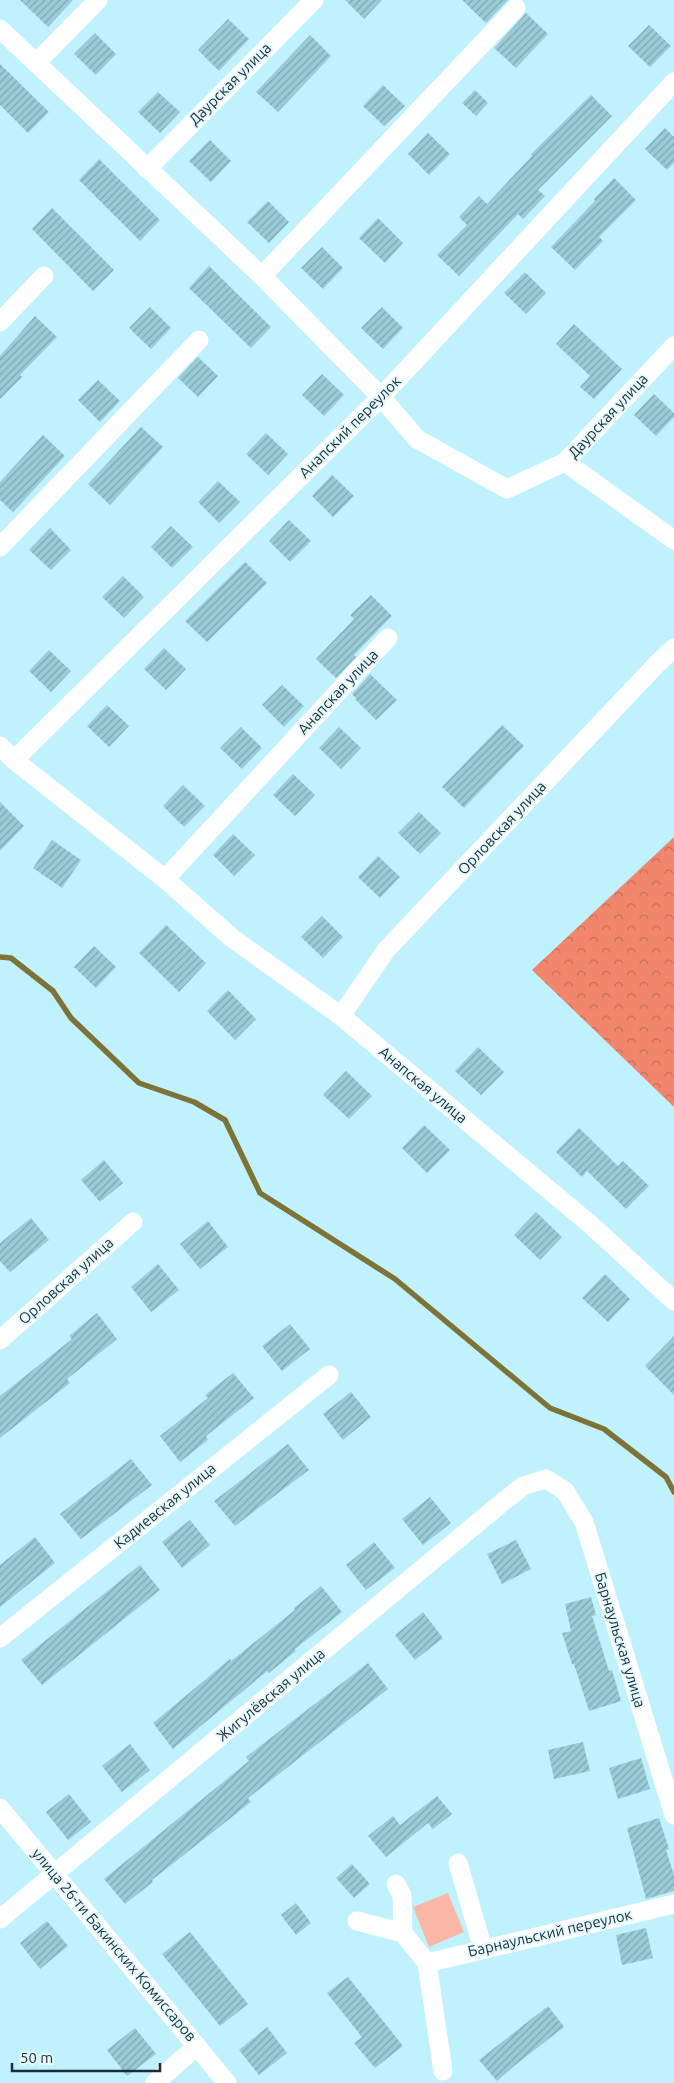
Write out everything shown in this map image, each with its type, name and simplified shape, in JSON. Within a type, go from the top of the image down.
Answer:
[{"type":"street","points":[[36,63],[98,0]]},
{"type":"street","name":"Даурская улица","points":[[146,168],[314,0]]},
{"type":"street","points":[[262,276],[516,8]]},
{"type":"street","name":"Даурская улица","points":[[0,29],[262,276],[380,397],[417,439],[507,489],[565,462],[674,346]]},
{"type":"street","name":"Анапский переулок","points":[[14,760],[380,397],[674,82]]},
{"type":"street","points":[[0,322],[44,276]]},
{"type":"street","points":[[0,547],[199,340]]},
{"type":"street","points":[[565,462],[674,540]]},
{"type":"street","name":"Анапская улица","points":[[165,878],[388,638]]},
{"type":"street","name":"Орловская улица","points":[[341,1016],[386,950],[674,648]]},
{"type":"street","name":"Анапская улица","points":[[0,746],[14,760],[165,878],[232,938],[341,1016],[591,1225],[674,1301]]},
{"type":"street","name":"Орловская улица","points":[[0,1340],[132,1222]]},
{"type":"street","name":"Кадиевская улица","points":[[0,1638],[329,1374]]},
{"type":"street","name":"Барнаульская улица","points":[[546,1479],[564,1491],[584,1522],[674,1814]]},
{"type":"street","name":"Жигулёвская улица","points":[[0,1919],[504,1501],[523,1486],[546,1479]]},
{"type":"street","name":"улица 26-ти Бакинских Комиссаров","points":[[0,1808],[227,2083]]},
{"type":"street","points":[[458,1863],[483,1948]]},
{"type":"street","points":[[396,1884],[402,1895],[403,1933]]},
{"type":"street","name":"Барнаульский переулок","points":[[427,1963],[483,1948],[674,1904]]},
{"type":"street","points":[[357,1920],[403,1933],[427,1963],[443,2070]]},
{"type":"street","points":[[155,2083],[198,2046]]},
{"type":"green space","points":[[674,837],[674,1107],[532,970]]},
{"type":"shaded area","points":[[448,1893],[464,1932],[429,1947],[413,1907]]},
{"type":"building","points":[[20,0],[73,0],[48,27]]},
{"type":"building","points":[[345,0],[382,0],[364,19]]},
{"type":"building","points":[[462,0],[508,0],[486,23]]},
{"type":"building","points":[[526,13],[548,34],[516,68],[494,48]]},
{"type":"building","points":[[228,19],[249,39],[219,71],[198,50]]},
{"type":"building","points":[[649,25],[671,46],[650,67],[628,46]]},
{"type":"building","points":[[95,33],[116,54],[96,75],[74,54]]},
{"type":"building","points":[[310,35],[331,56],[278,112],[256,92]]},
{"type":"building","points":[[0,64],[49,112],[28,133],[0,105]]},
{"type":"building","points":[[383,85],[405,106],[384,126],[363,106]]},
{"type":"building","points":[[475,90],[488,103],[476,116],[462,103]]},
{"type":"building","points":[[158,92],[180,112],[160,133],[138,112]]},
{"type":"building","points":[[591,95],[612,116],[538,190],[545,196],[523,219],[518,214],[459,276],[437,255],[467,225],[459,217],[479,196],[487,204],[532,156],[531,154]]},
{"type":"building","points":[[665,128],[674,137],[674,163],[667,170],[645,149]]},
{"type":"building","points":[[428,133],[450,154],[429,175],[408,154]]},
{"type":"building","points":[[210,140],[231,161],[211,182],[189,161]]},
{"type":"building","points":[[99,159],[160,220],[140,241],[79,180]]},
{"type":"building","points":[[614,178],[636,200],[599,237],[603,241],[575,270],[551,247]]},
{"type":"building","points":[[268,201],[289,222],[269,243],[247,222]]},
{"type":"building","points":[[52,208],[114,270],[93,291],[32,229]]},
{"type":"building","points":[[378,218],[403,243],[385,263],[359,238]]},
{"type":"building","points":[[322,247],[343,268],[323,289],[301,268]]},
{"type":"building","points":[[209,266],[271,327],[251,348],[189,288]]},
{"type":"building","points":[[525,272],[546,293],[526,314],[504,293]]},
{"type":"building","points":[[150,307],[171,328],[151,349],[129,328]]},
{"type":"building","points":[[382,307],[403,328],[383,349],[361,328]]},
{"type":"building","points":[[35,316],[57,337],[20,375],[22,377],[0,399],[0,356]]},
{"type":"building","points":[[574,324],[622,369],[594,399],[580,387],[590,376],[556,344]]},
{"type":"building","points":[[198,357],[218,376],[198,397],[178,378]]},
{"type":"building","points":[[322,374],[344,395],[324,416],[302,395]]},
{"type":"building","points":[[98,380],[120,401],[100,422],[78,400]]},
{"type":"building","points":[[654,394],[674,413],[674,417],[656,436],[634,415]]},
{"type":"building","points":[[141,427],[163,447],[110,505],[88,484]]},
{"type":"building","points":[[266,433],[288,454],[268,475],[246,454]]},
{"type":"building","points":[[43,435],[65,456],[13,512],[0,500],[0,482]]},
{"type":"building","points":[[332,475],[354,496],[333,517],[312,496]]},
{"type":"building","points":[[218,481],[240,502],[219,523],[198,502]]},
{"type":"building","points":[[289,520],[311,541],[290,562],[269,541]]},
{"type":"building","points":[[171,526],[193,547],[172,568],[151,547]]},
{"type":"building","points":[[50,528],[71,550],[51,570],[29,550]]},
{"type":"building","points":[[245,562],[267,583],[207,642],[185,621]]},
{"type":"building","points":[[123,576],[144,597],[124,618],[102,597]]},
{"type":"building","points":[[371,595],[392,616],[354,655],[356,657],[336,678],[316,659],[354,619],[350,615]]},
{"type":"building","points":[[164,648],[186,669],[166,690],[144,669]]},
{"type":"building","points":[[49,650],[71,671],[51,692],[29,671]]},
{"type":"building","points":[[370,674],[397,700],[376,720],[352,694]]},
{"type":"building","points":[[282,685],[304,706],[284,727],[262,705]]},
{"type":"building","points":[[107,705],[129,726],[109,747],[87,726]]},
{"type":"building","points":[[502,725],[524,746],[464,808],[442,787]]},
{"type":"building","points":[[241,727],[262,748],[242,769],[220,748]]},
{"type":"building","points":[[339,727],[361,748],[341,769],[319,748]]},
{"type":"building","points":[[293,774],[315,795],[295,816],[273,795]]},
{"type":"building","points":[[183,785],[205,806],[184,827],[163,806]]},
{"type":"building","points":[[0,802],[24,826],[0,851]]},
{"type":"building","points":[[419,812],[441,833],[420,854],[398,833]]},
{"type":"building","points":[[233,834],[255,855],[234,876],[213,855]]},
{"type":"building","points":[[52,840],[81,860],[62,888],[33,868]]},
{"type":"building","points":[[378,856],[400,877],[380,898],[358,877]]},
{"type":"building","points":[[322,916],[343,937],[323,958],[301,937]]},
{"type":"building","points":[[166,925],[206,963],[179,992],[139,953]]},
{"type":"building","points":[[94,946],[116,967],[96,988],[74,967]]},
{"type":"building","points":[[228,990],[256,1019],[235,1040],[207,1011]]},
{"type":"building","points":[[478,1047],[504,1072],[481,1095],[455,1071]]},
{"type":"building","points":[[346,1071],[372,1096],[349,1119],[323,1095]]},
{"type":"building","points":[[424,1125],[450,1150],[427,1173],[402,1148]]},
{"type":"building","points":[[579,1128],[618,1166],[623,1161],[649,1186],[626,1209],[587,1171],[582,1177],[556,1152]]},
{"type":"building","points":[[104,1160],[123,1183],[100,1202],[81,1180]]},
{"type":"building","points":[[536,1212],[562,1237],[540,1260],[514,1235]]},
{"type":"building","points":[[31,1218],[49,1240],[10,1272],[0,1261],[0,1243]]},
{"type":"building","points":[[208,1221],[228,1247],[200,1269],[180,1244]]},
{"type":"building","points":[[158,1264],[179,1290],[151,1312],[131,1287]]},
{"type":"building","points":[[605,1274],[630,1299],[608,1322],[582,1298]]},
{"type":"building","points":[[97,1313],[117,1339],[67,1379],[70,1383],[0,1438],[0,1396],[72,1339],[69,1336]]},
{"type":"building","points":[[290,1324],[310,1349],[282,1371],[262,1346]]},
{"type":"building","points":[[674,1336],[674,1395],[645,1366]]},
{"type":"building","points":[[233,1373],[254,1398],[206,1436],[208,1440],[180,1462],[160,1436],[208,1398],[205,1395]]},
{"type":"building","points":[[351,1392],[371,1417],[343,1440],[323,1414]]},
{"type":"building","points":[[288,1444],[309,1470],[235,1526],[214,1501]]},
{"type":"building","points":[[131,1459],[152,1485],[81,1539],[60,1514]]},
{"type":"building","points":[[430,1497],[451,1523],[423,1545],[402,1519]]},
{"type":"building","points":[[190,1520],[210,1545],[182,1568],[162,1542]]},
{"type":"building","points":[[35,1537],[55,1563],[0,1607],[0,1565]]},
{"type":"building","points":[[516,1540],[531,1569],[502,1584],[487,1554]]},
{"type":"building","points":[[374,1542],[395,1568],[366,1590],[346,1565]]},
{"type":"building","points":[[140,1565],[160,1590],[42,1685],[21,1660]]},
{"type":"building","points":[[321,1586],[342,1612],[173,1749],[153,1723],[230,1659],[231,1661],[295,1610],[294,1608]]},
{"type":"building","points":[[591,1597],[596,1615],[592,1616],[609,1671],[612,1670],[621,1701],[589,1711],[562,1633],[571,1631],[565,1604]]},
{"type":"building","points":[[423,1612],[443,1638],[415,1660],[395,1635]]},
{"type":"building","points":[[368,1663],[388,1689],[248,1798],[251,1802],[152,1880],[153,1882],[125,1904],[104,1879],[249,1761],[246,1757]]},
{"type":"building","points":[[583,1742],[590,1771],[554,1779],[548,1750]]},
{"type":"building","points":[[130,1744],[150,1770],[122,1792],[102,1766]]},
{"type":"building","points":[[641,1758],[650,1789],[618,1799],[609,1768]]},
{"type":"building","points":[[69,1794],[91,1822],[68,1840],[46,1812]]},
{"type":"building","points":[[437,1796],[452,1814],[433,1829],[428,1823],[386,1857],[368,1836],[393,1816],[400,1825]]},
{"type":"building","points":[[659,1818],[669,1849],[666,1850],[674,1875],[674,1891],[646,1899],[627,1828]]},
{"type":"building","points":[[352,1864],[370,1884],[354,1898],[336,1878]]},
{"type":"building","points":[[296,1903],[311,1923],[296,1935],[281,1915]]},
{"type":"building","points":[[47,1921],[68,1946],[40,1969],[20,1943]]},
{"type":"building","points":[[646,1928],[653,1958],[622,1965],[616,1935]]},
{"type":"building","points":[[190,1932],[248,2004],[220,2026],[162,1954]]},
{"type":"building","points":[[348,1977],[403,2046],[375,2068],[354,2043],[362,2037],[327,1993]]},
{"type":"building","points":[[548,2006],[564,2027],[497,2081],[479,2060]]},
{"type":"building","points":[[267,2027],[287,2053],[259,2075],[239,2050]]},
{"type":"building","points":[[135,2028],[156,2054],[127,2076],[107,2050]]},
{"type":"waterway","points":[[0,957],[11,958],[53,991],[71,1018],[139,1083],[194,1102],[225,1120],[260,1193],[395,1279],[550,1408],[604,1429],[666,1477],[674,1492]]}]
